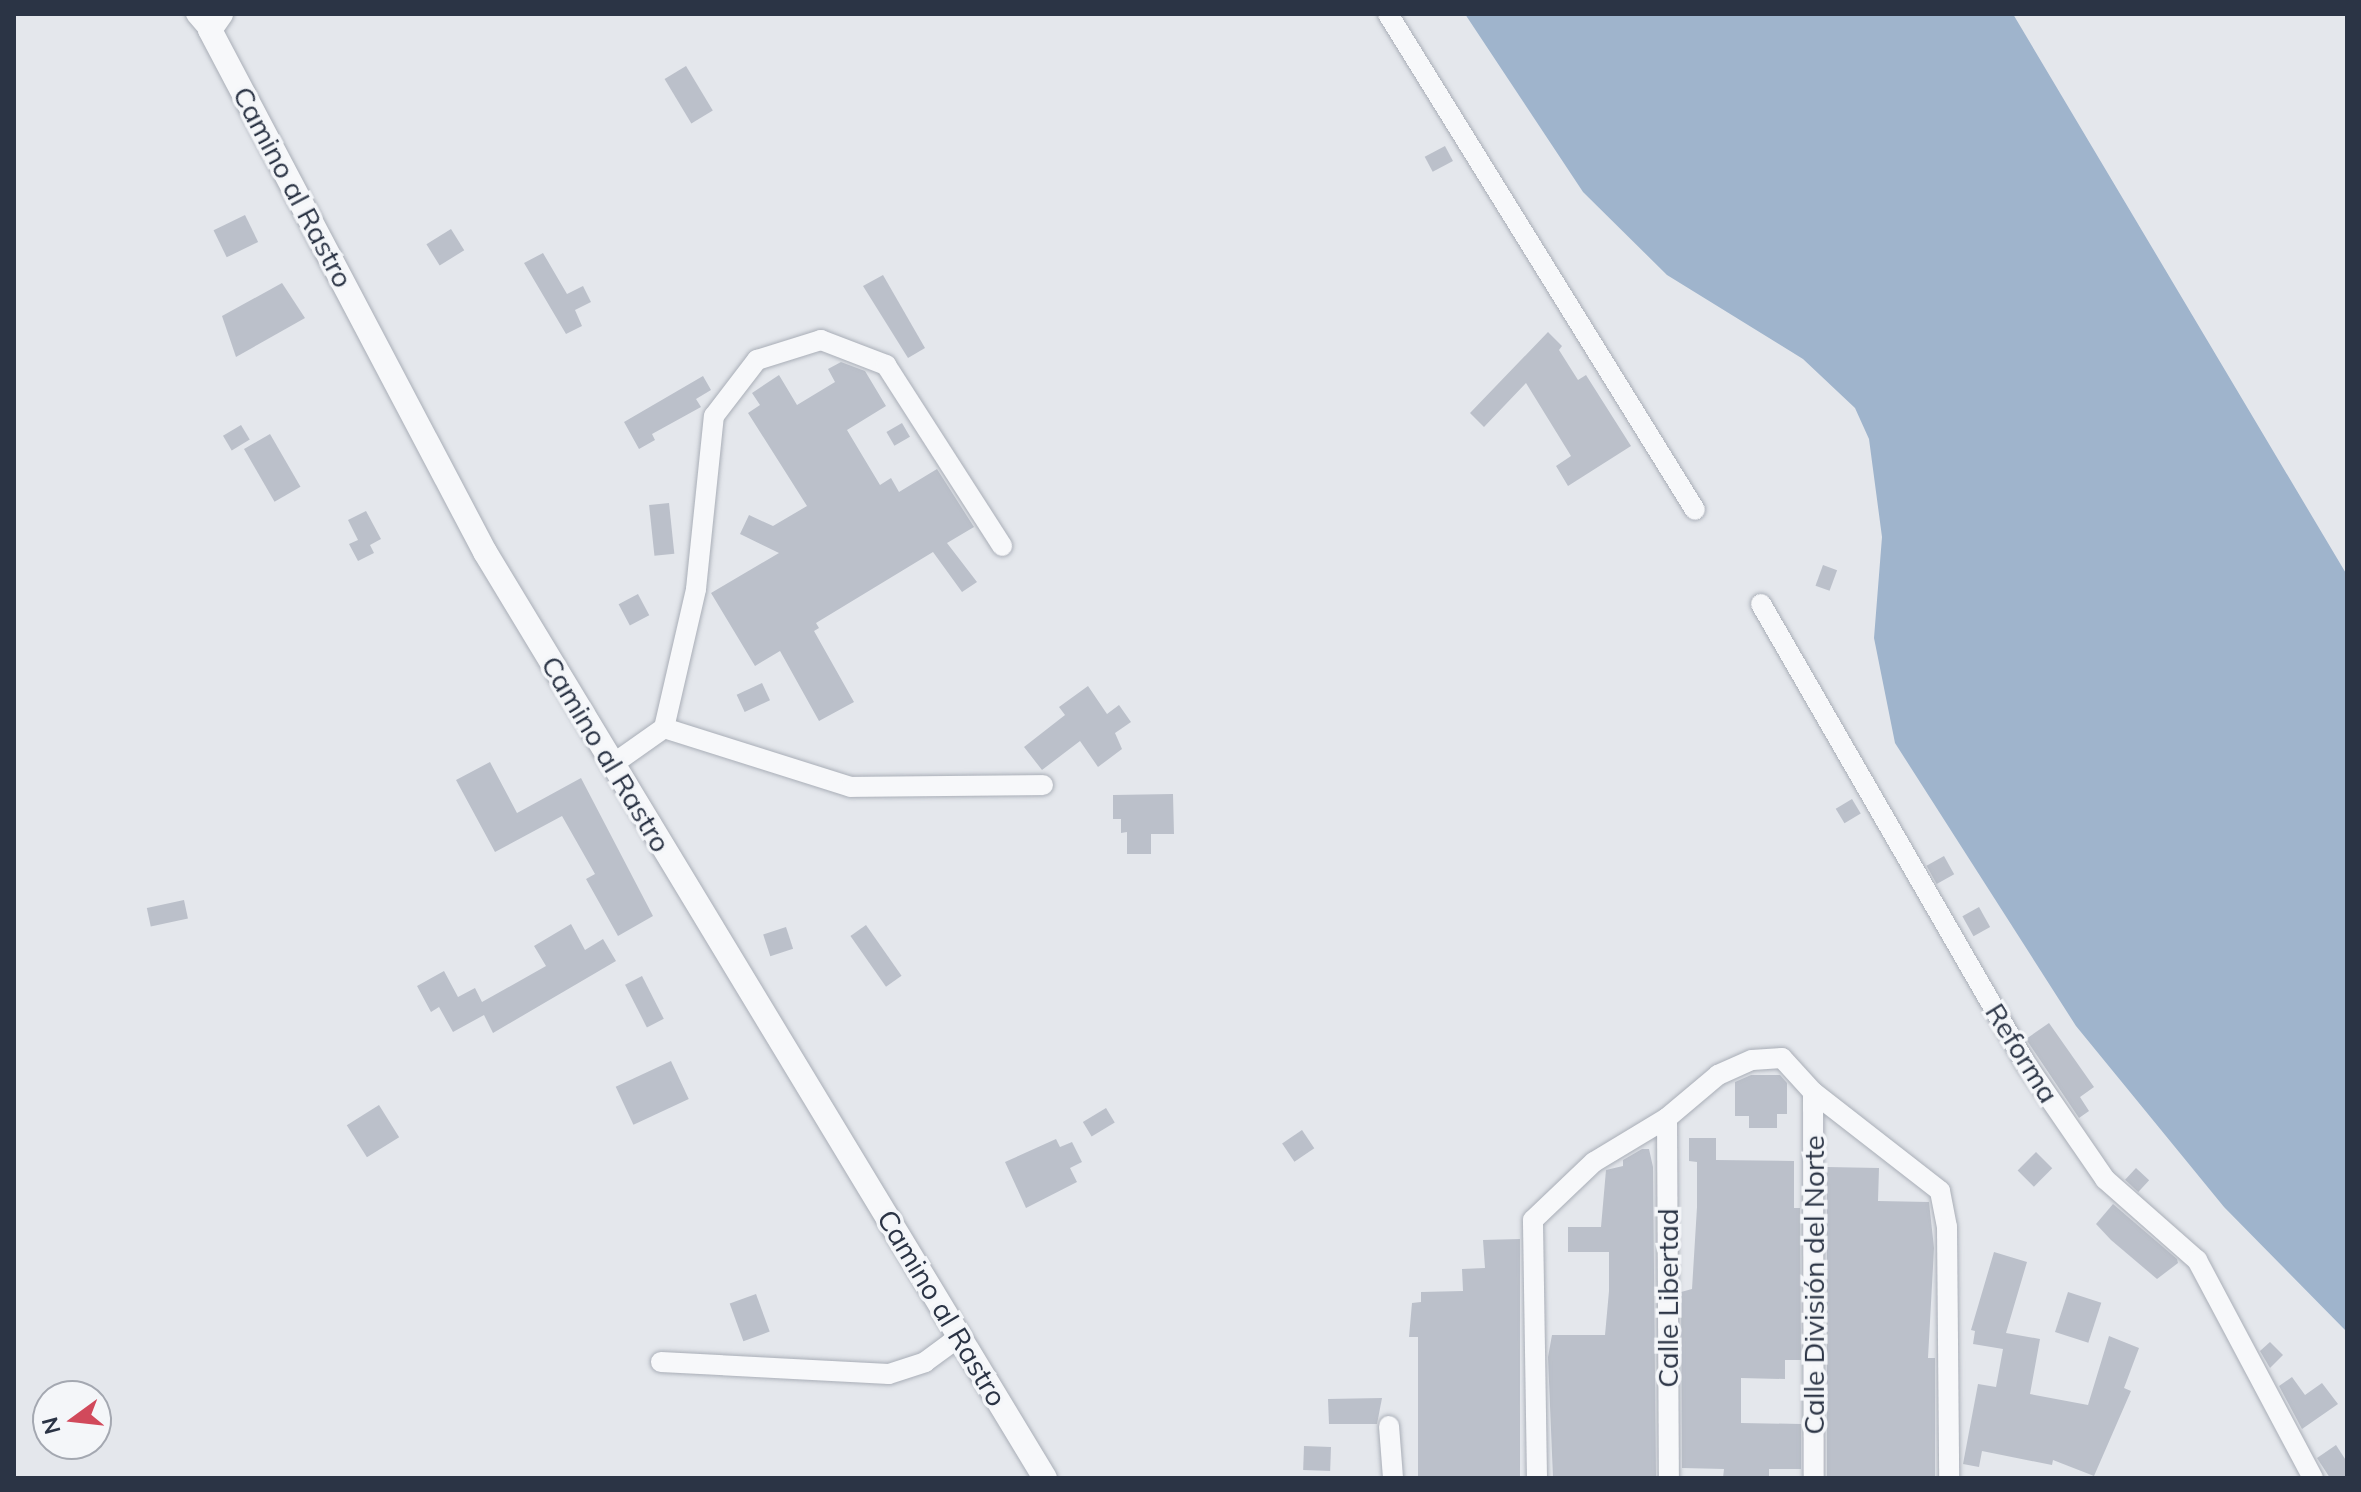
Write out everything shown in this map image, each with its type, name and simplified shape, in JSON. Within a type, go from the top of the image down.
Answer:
[{"type":"street","points":[[1388,14],[1695,510]]},
{"type":"street","name":"Camino al Rastro","points":[[209,19],[485,552],[1045,1478]]},
{"type":"street","points":[[613,764],[664,728],[696,589],[714,416],[757,360],[821,340],[886,365],[1002,546]]},
{"type":"street","name":"Reforma","points":[[1761,604],[2026,1064],[2105,1179],[2197,1260],[2313,1478]]},
{"type":"street","points":[[664,728],[851,787],[1043,785]]},
{"type":"street","points":[[1537,1478],[1533,1220],[1594,1162],[1667,1118],[1718,1075],[1752,1060],[1782,1058],[1813,1092],[1940,1191],[1947,1227],[1949,1478]]},
{"type":"street","name":"Calle División del Norte","points":[[1813,1092],[1814,1478]]},
{"type":"street","name":"Calle Libertad","points":[[1667,1118],[1669,1478]]},
{"type":"street","points":[[661,1362],[889,1374],[925,1362],[959,1337]]},
{"type":"street","points":[[1389,1426],[1393,1478]]},
{"type":"water","points":[[1465,14],[2013,14],[2347,575],[2347,1332],[2224,1207],[2076,1026],[1895,743],[1874,638],[1882,537],[1869,439],[1855,408],[1803,359],[1667,275],[1583,192]]},
{"type":"building","points":[[686,66],[713,111],[691,123],[665,79]]},
{"type":"building","points":[[1445,146],[1453,161],[1433,172],[1425,157]]},
{"type":"building","points":[[245,215],[258,242],[227,257],[214,230]]},
{"type":"building","points":[[451,229],[464,250],[440,266],[426,244]]},
{"type":"building","points":[[543,253],[567,294],[583,286],[591,302],[575,310],[582,326],[566,334],[524,263]]},
{"type":"building","points":[[883,275],[925,348],[908,358],[863,286]]},
{"type":"building","points":[[282,283],[305,318],[236,357],[222,316]]},
{"type":"building","points":[[1548,332],[1562,346],[1559,350],[1578,380],[1586,375],[1631,446],[1568,486],[1556,466],[1571,456],[1526,383],[1484,427],[1470,413]]},
{"type":"building","points":[[841,362],[865,371],[886,406],[847,430],[880,485],[891,478],[899,492],[937,469],[974,527],[947,543],[977,582],[962,592],[933,552],[816,623],[819,628],[814,631],[854,702],[819,721],[780,651],[755,666],[711,593],[779,553],[740,534],[749,515],[773,526],[807,506],[748,413],[760,405],[752,393],[779,375],[797,405],[835,382],[828,369]]},
{"type":"building","points":[[703,376],[711,390],[696,399],[701,407],[652,434],[655,440],[639,449],[624,422]]},
{"type":"building","points":[[902,423],[910,437],[894,446],[886,432]]},
{"type":"building","points":[[241,425],[250,440],[232,450],[223,436]]},
{"type":"building","points":[[270,434],[300,487],[275,502],[244,449]]},
{"type":"building","points":[[669,503],[674,554],[654,556],[649,505]]},
{"type":"building","points":[[366,511],[381,539],[370,545],[374,553],[358,561],[349,544],[358,540],[348,520]]},
{"type":"building","points":[[1823,565],[1837,570],[1830,591],[1815,586]]},
{"type":"building","points":[[638,594],[649,615],[630,626],[619,604]]},
{"type":"building","points":[[762,683],[770,700],[745,712],[737,695]]},
{"type":"building","points":[[1088,686],[1107,714],[1119,705],[1131,722],[1115,733],[1122,749],[1098,767],[1080,741],[1042,770],[1024,747],[1065,715],[1059,707]]},
{"type":"building","points":[[490,762],[517,813],[581,778],[653,916],[618,936],[586,879],[595,874],[562,816],[495,852],[456,780]]},
{"type":"building","points":[[1173,794],[1174,834],[1151,834],[1151,854],[1127,854],[1127,832],[1121,833],[1121,819],[1113,819],[1113,795]]},
{"type":"building","points":[[1852,799],[1861,814],[1844,823],[1836,809]]},
{"type":"building","points":[[1944,856],[1954,874],[1937,884],[1927,866]]},
{"type":"building","points":[[184,900],[188,919],[151,926],[147,908]]},
{"type":"building","points":[[1979,907],[1990,927],[1974,936],[1962,916]]},
{"type":"building","points":[[571,924],[585,950],[603,939],[616,961],[493,1033],[484,1015],[453,1032],[439,1007],[431,1012],[417,986],[444,971],[458,997],[475,988],[482,1002],[546,966],[534,946]]},
{"type":"building","points":[[866,925],[902,976],[886,987],[850,936]]},
{"type":"building","points":[[786,927],[793,949],[770,956],[763,934]]},
{"type":"building","points":[[642,976],[664,1019],[647,1027],[625,985]]},
{"type":"building","points":[[2049,1023],[2094,1087],[2080,1097],[2089,1111],[2079,1118],[2026,1039]]},
{"type":"building","points":[[671,1061],[689,1099],[633,1125],[616,1087]]},
{"type":"building","points":[[1751,1075],[1780,1075],[1787,1083],[1787,1114],[1777,1114],[1777,1128],[1749,1128],[1749,1116],[1735,1116],[1735,1082]]},
{"type":"building","points":[[379,1105],[399,1137],[367,1157],[347,1125]]},
{"type":"building","points":[[1106,1108],[1115,1123],[1092,1136],[1083,1122]]},
{"type":"building","points":[[1302,1130],[1314,1148],[1294,1162],[1282,1143]]},
{"type":"building","points":[[1689,1138],[1716,1138],[1716,1160],[1794,1161],[1794,1208],[1800,1208],[1801,1360],[1785,1360],[1785,1379],[1741,1378],[1741,1423],[1801,1424],[1801,1469],[1769,1469],[1769,1478],[1723,1478],[1724,1469],[1682,1468],[1681,1292],[1692,1289],[1697,1207],[1697,1162],[1689,1161]]},
{"type":"building","points":[[1056,1139],[1060,1147],[1072,1142],[1082,1162],[1070,1168],[1077,1182],[1026,1208],[1005,1162]]},
{"type":"building","points":[[1642,1149],[1649,1149],[1653,1167],[1656,1478],[1553,1478],[1548,1357],[1552,1335],[1605,1335],[1609,1291],[1609,1252],[1568,1252],[1568,1227],[1601,1227],[1606,1170],[1623,1166],[1623,1160]]},
{"type":"building","points":[[2036,1152],[2052,1168],[2034,1187],[2018,1170]]},
{"type":"building","points":[[1827,1167],[1879,1168],[1878,1201],[1929,1202],[1934,1248],[1928,1358],[1935,1358],[1935,1478],[1827,1478]]},
{"type":"building","points":[[2136,1168],[2149,1180],[2138,1192],[2125,1180]]},
{"type":"building","points":[[2113,1204],[2178,1263],[2157,1279],[2111,1240],[2096,1224]]},
{"type":"building","points":[[1520,1239],[1520,1478],[1418,1476],[1418,1337],[1409,1337],[1412,1303],[1421,1302],[1421,1292],[1463,1291],[1462,1269],[1485,1268],[1483,1240]]},
{"type":"building","points":[[1994,1252],[2027,1262],[2006,1333],[2040,1339],[2030,1394],[2088,1405],[2109,1336],[2139,1348],[2124,1388],[2131,1391],[2094,1476],[2053,1460],[2052,1465],[1982,1451],[1979,1467],[1963,1464],[1978,1384],[1996,1387],[2003,1349],[1973,1344],[1975,1331],[1971,1330]]},
{"type":"building","points":[[2068,1292],[2101,1303],[2088,1343],[2055,1332]]},
{"type":"building","points":[[756,1294],[770,1332],[743,1341],[730,1304]]},
{"type":"building","points":[[2270,1342],[2283,1355],[2270,1368],[2260,1351]]},
{"type":"building","points":[[2292,1377],[2305,1395],[2322,1383],[2338,1404],[2302,1429],[2279,1386]]},
{"type":"building","points":[[1382,1398],[1377,1424],[1329,1424],[1328,1399]]},
{"type":"building","points":[[2336,1445],[2347,1462],[2347,1478],[2330,1478],[2317,1458]]},
{"type":"building","points":[[1304,1446],[1331,1447],[1330,1471],[1303,1470]]}]
